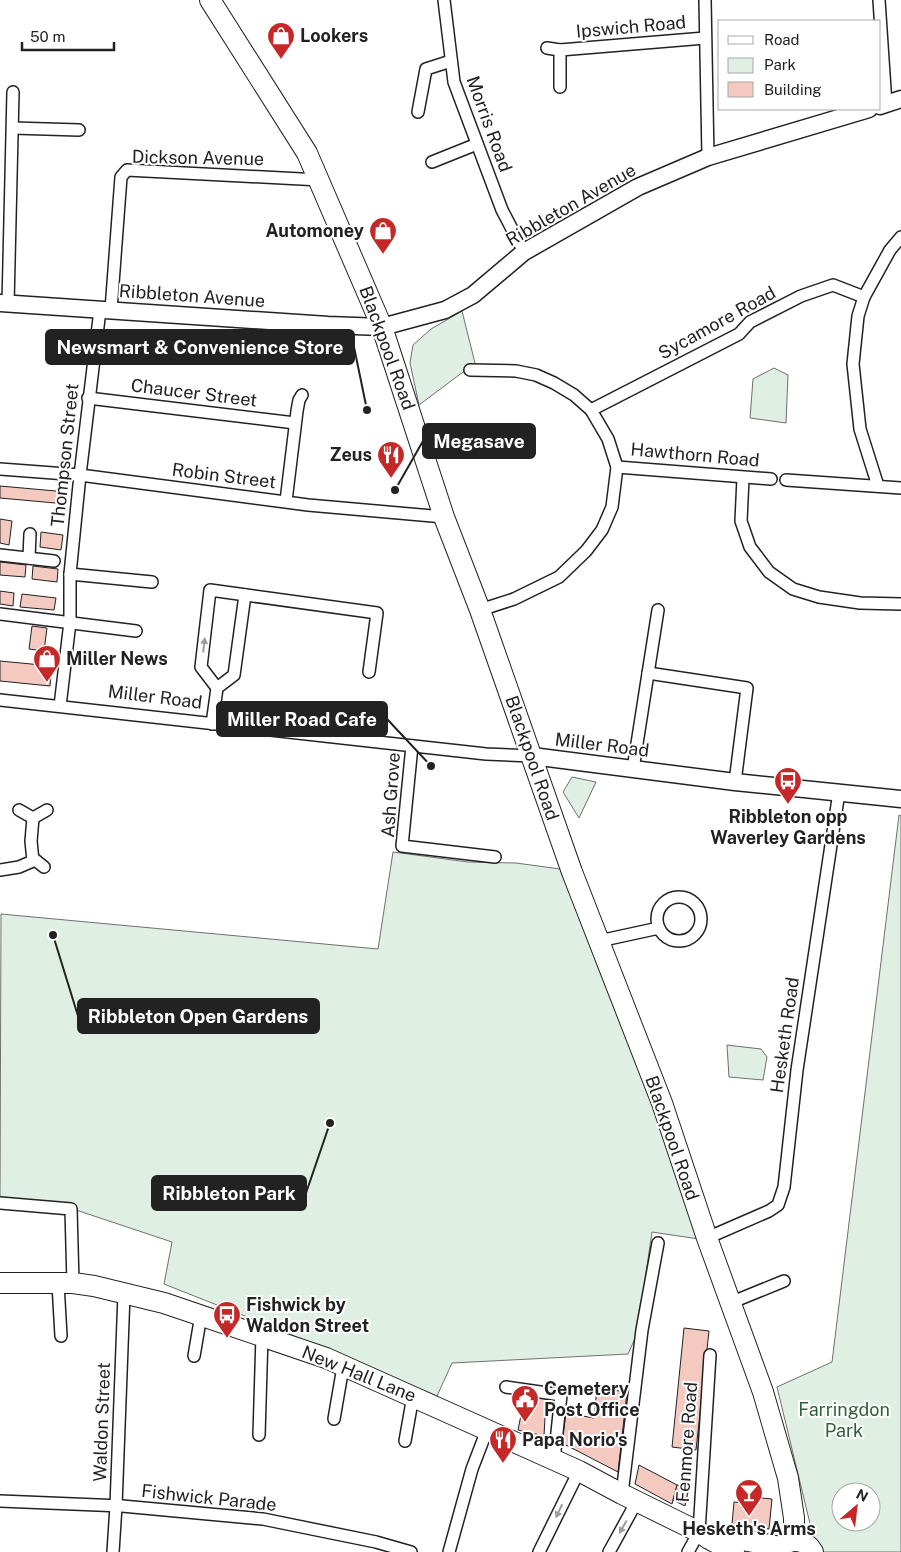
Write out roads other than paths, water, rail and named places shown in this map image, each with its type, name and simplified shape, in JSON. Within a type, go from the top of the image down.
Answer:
[{"type":"highway","name":"Blackpool Road","points":[[210,0],[307,153],[382,327],[444,517],[480,610],[572,872],[662,1103],[707,1238],[763,1392],[788,1478],[794,1518],[784,1546]]},
{"type":"highway","name":"New Hall Lane","points":[[0,1283],[66,1283],[94,1286],[164,1303],[326,1358],[579,1471],[699,1532],[734,1552]]},
{"type":"highway","name":"New Hall Lane","points":[[699,1532],[784,1546]]},
{"type":"highway","points":[[784,1546],[806,1544],[812,1552]]},
{"type":"main road","name":"Ribbleton Avenue","points":[[4,304],[382,327],[445,310],[473,295],[524,252],[638,187],[708,157],[866,110]]},
{"type":"main road","name":"Miller Road","points":[[532,756],[735,782],[901,799]]},
{"type":"street","name":"Morris Road","points":[[444,0],[454,82],[502,210],[524,252]]},
{"type":"street","points":[[704,0],[708,157]]},
{"type":"street","points":[[879,0],[881,20]]},
{"type":"street","points":[[881,21],[889,103]]},
{"type":"street","name":"Ipswich Road","points":[[547,48],[560,50],[705,38]]},
{"type":"street","points":[[560,50],[560,87]]},
{"type":"street","points":[[418,112],[426,69],[451,61]]},
{"type":"street","points":[[4,304],[13,92]]},
{"type":"street","points":[[12,128],[79,130]]},
{"type":"street","points":[[432,162],[477,144]]},
{"type":"street","name":"Dickson Avenue","points":[[106,310],[121,176],[127,170],[320,180]]},
{"type":"street","points":[[878,486],[860,429],[853,364],[858,316],[864,297],[890,250],[901,237]]},
{"type":"street","name":"Sycamore Road","points":[[591,410],[739,334],[750,322],[801,296],[833,285],[864,297]]},
{"type":"street","name":"Thompson Street","points":[[60,706],[70,622],[70,574],[88,398],[106,310]]},
{"type":"street","points":[[470,370],[516,371],[536,375],[574,394],[591,410],[608,439],[617,467],[612,507],[602,530],[586,551],[559,577],[514,599],[480,610]]},
{"type":"street","points":[[286,501],[299,400],[302,395]]},
{"type":"street","name":"Chaucer Street","points":[[88,398],[296,423]]},
{"type":"street","name":"Hawthorn Road","points":[[617,467],[771,479]]},
{"type":"street","name":"Robin Street","points":[[0,469],[80,476],[308,505],[444,517]]},
{"type":"street","points":[[743,478],[741,521],[750,547],[769,572],[793,589],[819,597],[860,603],[901,604]]},
{"type":"street","points":[[786,480],[901,488]]},
{"type":"street","points":[[29,558],[30,534]]},
{"type":"street","points":[[0,555],[54,561]]},
{"type":"street","points":[[70,574],[152,582]]},
{"type":"street","points":[[217,688],[201,667],[210,590],[376,613],[369,672]]},
{"type":"street","points":[[212,724],[217,688],[234,675],[245,596]]},
{"type":"street","points":[[632,769],[658,610]]},
{"type":"street","points":[[0,614],[136,631]]},
{"type":"street","points":[[648,673],[747,688],[735,782]]},
{"type":"street","name":"Miller Road","points":[[0,700],[486,754],[532,756]]},
{"type":"street","name":"Ash Grove","points":[[412,746],[402,846],[495,857]]},
{"type":"street","name":"Hesketh Road","points":[[707,1238],[769,1211],[778,1205],[784,1187],[797,1070],[839,792]]},
{"type":"street","points":[[20,810],[33,818]]},
{"type":"street","points":[[33,818],[47,810]]},
{"type":"street","points":[[33,818],[31,844],[34,859],[44,867]]},
{"type":"street","points":[[4,869],[28,864],[34,859]]},
{"type":"street","points":[[599,941],[659,928]]},
{"type":"street","points":[[0,1203],[71,1209],[61,1336]]},
{"type":"street","points":[[609,1552],[629,1498],[642,1330],[658,1243]]},
{"type":"street","points":[[730,1303],[784,1281]]},
{"type":"street","name":"Waldon Street","points":[[113,1552],[124,1294]]},
{"type":"street","points":[[194,1356],[201,1315]]},
{"type":"street","points":[[259,1435],[262,1336]]},
{"type":"street","name":"Fenmore Road","points":[[699,1532],[710,1355]]},
{"type":"street","points":[[334,1419],[343,1366]]},
{"type":"street","points":[[506,1388],[561,1395],[554,1460]]},
{"type":"street","points":[[405,1442],[413,1396]]},
{"type":"street","points":[[449,1552],[472,1469],[487,1430]]},
{"type":"street","points":[[538,1552],[579,1471]]},
{"type":"street","name":"Fishwick Parade","points":[[0,1501],[116,1506],[263,1519],[376,1542],[410,1552]]},
{"type":"street","points":[[688,1552],[699,1532]]},
{"type":"place","name":"Lookers","points":[[281,60]]},
{"type":"place","name":"Automoney","points":[[383,255]]},
{"type":"place","name":"Newsmart & Convenience Store","points":[[367,410]]},
{"type":"place","name":"Zeus","points":[[391,479]]},
{"type":"place","name":"Megasave","points":[[395,490]]},
{"type":"place","name":"Miller News","points":[[47,683]]},
{"type":"place","name":"Miller Road Cafe","points":[[431,766]]},
{"type":"place","name":"Ribbleton opp Waverley Gardens","points":[[788,805]]},
{"type":"place","name":"Ribbleton Open Gardens","points":[[53,935]]},
{"type":"place","name":"Ribbleton Park","points":[[330,1123]]},
{"type":"place","name":"Fishwick by Waldon Street","points":[[227,1339]]},
{"type":"place","name":"Cemetery Post Office","points":[[525,1423]]},
{"type":"place","name":"Papa Norio's","points":[[503,1464]]},
{"type":"place","name":"Hesketh's Arms","points":[[749,1517]]},
{"type":"park label","name":"Farringdon Park","points":[[844,1420]]}]
